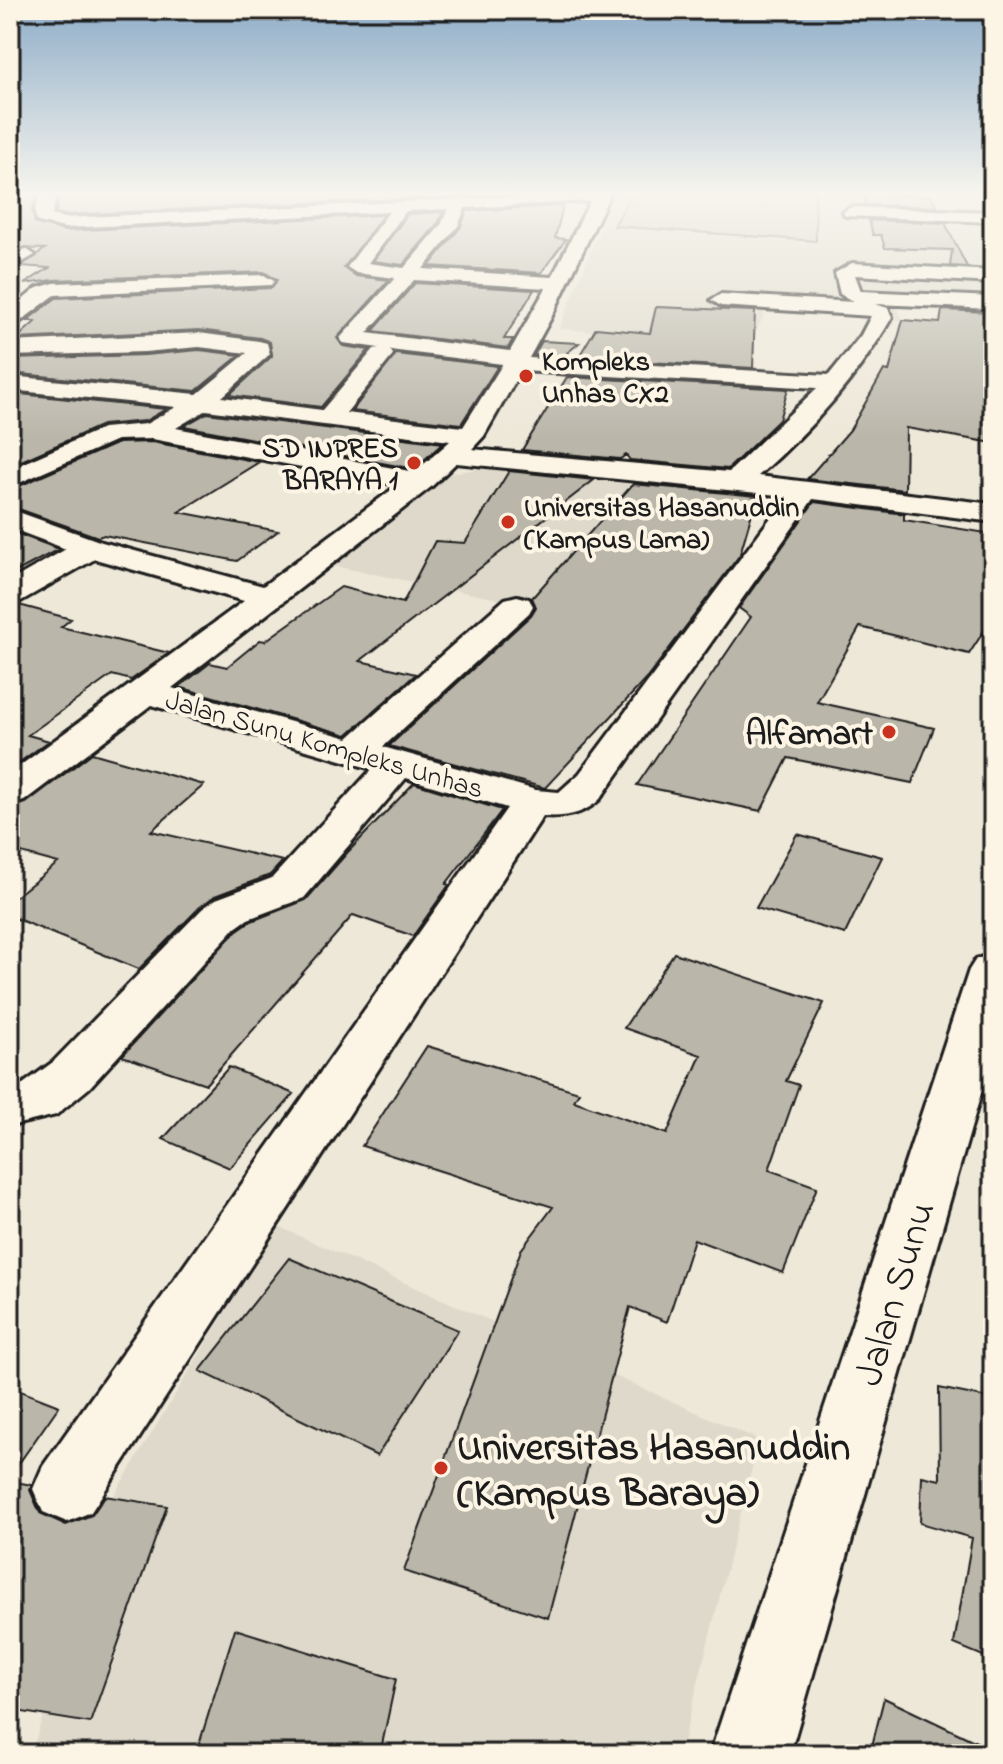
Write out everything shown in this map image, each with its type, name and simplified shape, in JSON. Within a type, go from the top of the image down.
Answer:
[{"type":"street","points":[[186,284],[187,274]]},
{"type":"street","points":[[244,305],[264,281],[263,274]]},
{"type":"street","points":[[409,274],[351,338],[514,362],[833,382]]},
{"type":"street","points":[[414,274],[557,283]]},
{"type":"street","name":"Jalan Sunu Kompleks Unhas","points":[[145,692],[421,481],[462,446],[541,318],[561,274]]},
{"type":"street","points":[[845,274],[850,294],[854,295],[985,303]]},
{"type":"street","points":[[915,274],[920,299]]},
{"type":"street","points":[[951,274],[993,277]]},
{"type":"street","points":[[962,275],[985,303]]},
{"type":"street","points":[[10,290],[44,292],[66,288],[264,281]]},
{"type":"street","points":[[135,307],[155,287]]},
{"type":"street","points":[[10,320],[44,292]]},
{"type":"street","points":[[721,300],[762,292],[881,312],[882,317],[871,337],[833,382],[757,463],[735,481]]},
{"type":"street","points":[[95,347],[115,327]]},
{"type":"street","points":[[10,349],[95,347],[220,334],[261,350],[202,402],[152,431]]},
{"type":"street","points":[[328,418],[382,354]]},
{"type":"street","points":[[10,383],[328,418],[462,446],[993,513]]},
{"type":"street","points":[[10,479],[112,433],[152,431],[421,481]]},
{"type":"street","points":[[67,1489],[552,802],[593,782],[805,491]]},
{"type":"street","points":[[10,518],[91,548],[270,598]]},
{"type":"street","points":[[10,594],[91,548]]},
{"type":"street","points":[[10,1106],[37,1101],[71,1075],[218,919],[232,909],[288,888],[377,757],[517,606]]},
{"type":"street","name":"Jalan Sunu Kompleks Unhas","points":[[145,692],[552,802]]},
{"type":"street","points":[[10,792],[145,692]]},
{"type":"street","name":"Jalan Sunu","points":[[750,1754],[993,970]]},
{"type":"shaded area","points":[[581,274],[993,274],[993,306],[971,305],[966,311],[898,308],[903,320],[765,313],[752,341],[559,329]]},
{"type":"shaded area","name":"Universitas Hasanuddin (Kampus Lama)","points":[[481,468],[657,478],[583,587],[583,616],[334,566],[448,474]]},
{"type":"shaded area","name":"Universitas Hasanuddin (Kampus Baraya)","points":[[277,1226],[759,1440],[680,1754],[31,1754],[113,1497]]},
{"type":"building","points":[[39,274],[203,274],[54,280],[24,284]]},
{"type":"building","points":[[268,274],[353,274],[389,280],[337,338],[343,346],[369,350],[321,407],[229,395],[272,356],[270,342],[260,338],[199,330],[16,339],[36,321],[26,321],[56,298],[271,288],[277,280]]},
{"type":"building","points":[[415,283],[534,290],[504,339],[513,339],[508,348],[373,331]]},
{"type":"building","points":[[656,307],[755,311],[753,368],[578,358],[596,328],[650,333]]},
{"type":"building","points":[[942,310],[990,312],[993,317],[993,443],[906,428],[905,490],[807,479],[850,430],[884,370],[889,371],[903,320],[940,323]]},
{"type":"building","points":[[542,341],[579,343],[562,357],[534,355]]},
{"type":"building","points":[[199,350],[240,355],[196,391],[10,373],[10,359],[145,355]]},
{"type":"building","points":[[396,354],[498,366],[461,424],[352,411]]},
{"type":"building","points":[[567,377],[788,389],[779,420],[728,469],[630,460],[626,455],[620,459],[522,450]]},
{"type":"building","points":[[10,393],[166,409],[145,421],[102,425],[10,466]]},
{"type":"building","points":[[207,413],[443,443],[414,469],[184,426]]},
{"type":"building","points":[[152,442],[259,462],[179,512],[278,531],[237,561],[104,535],[98,537],[10,506],[10,490],[118,443]]},
{"type":"building","points":[[509,471],[594,480],[360,661],[416,674],[347,735],[179,687],[210,663],[227,667],[260,640],[265,641],[341,587],[403,603],[435,541],[465,543]]},
{"type":"building","points":[[633,484],[757,496],[740,554],[742,552],[647,678],[545,788],[389,746],[531,615],[536,607],[532,598]]},
{"type":"building","points":[[814,502],[904,514],[904,520],[993,534],[993,617],[969,654],[860,627],[817,702],[934,728],[912,783],[788,758],[761,811],[637,785],[751,617],[739,608]]},
{"type":"building","points":[[10,531],[59,549],[10,575]]},
{"type":"building","points":[[19,605],[71,619],[61,627],[169,653],[131,680],[112,675],[28,735],[49,741],[10,769],[10,607]]},
{"type":"building","points":[[92,753],[204,785],[151,831],[283,861],[270,875],[215,896],[200,907],[139,969],[10,916],[10,901],[58,863],[10,850],[10,807],[26,803]]},
{"type":"building","points":[[414,783],[502,810],[446,884],[449,885],[413,936],[353,915],[206,1084],[122,1056],[236,931],[249,922],[306,900]]},
{"type":"building","points":[[797,834],[882,857],[845,934],[756,908]]},
{"type":"building","points":[[674,953],[824,1003],[786,1081],[799,1085],[769,1170],[817,1187],[783,1273],[694,1239],[667,1322],[630,1307],[548,1618],[404,1571],[521,1250],[553,1207],[362,1146],[427,1046],[579,1092],[574,1101],[667,1134],[701,1055],[624,1028]]},
{"type":"building","points":[[229,1067],[294,1094],[230,1168],[163,1139]]},
{"type":"building","points":[[289,1258],[458,1330],[377,1456],[200,1371]]},
{"type":"building","points":[[10,1387],[59,1406],[10,1476]]},
{"type":"building","points":[[939,1388],[993,1399],[993,1660],[954,1644],[972,1538],[920,1523],[922,1476],[940,1480]]},
{"type":"building","points":[[10,1481],[32,1485],[30,1490],[40,1513],[66,1525],[92,1515],[105,1496],[167,1506],[90,1723],[10,1710]]},
{"type":"building","points":[[235,1629],[396,1679],[380,1754],[196,1754]]},
{"type":"building","points":[[884,1698],[993,1750],[993,1754],[870,1754]]},
{"type":"place","name":"Kompleks Unhas CX2","points":[[526,376]]},
{"type":"place","name":"SD INPRES BARAYA 1","points":[[414,463]]},
{"type":"place","name":"Universitas Hasanuddin (Kampus Lama)","points":[[508,522]]},
{"type":"place","name":"Alfamart","points":[[889,732]]},
{"type":"place","name":"Universitas Hasanuddin (Kampus Baraya)","points":[[441,1468]]}]
